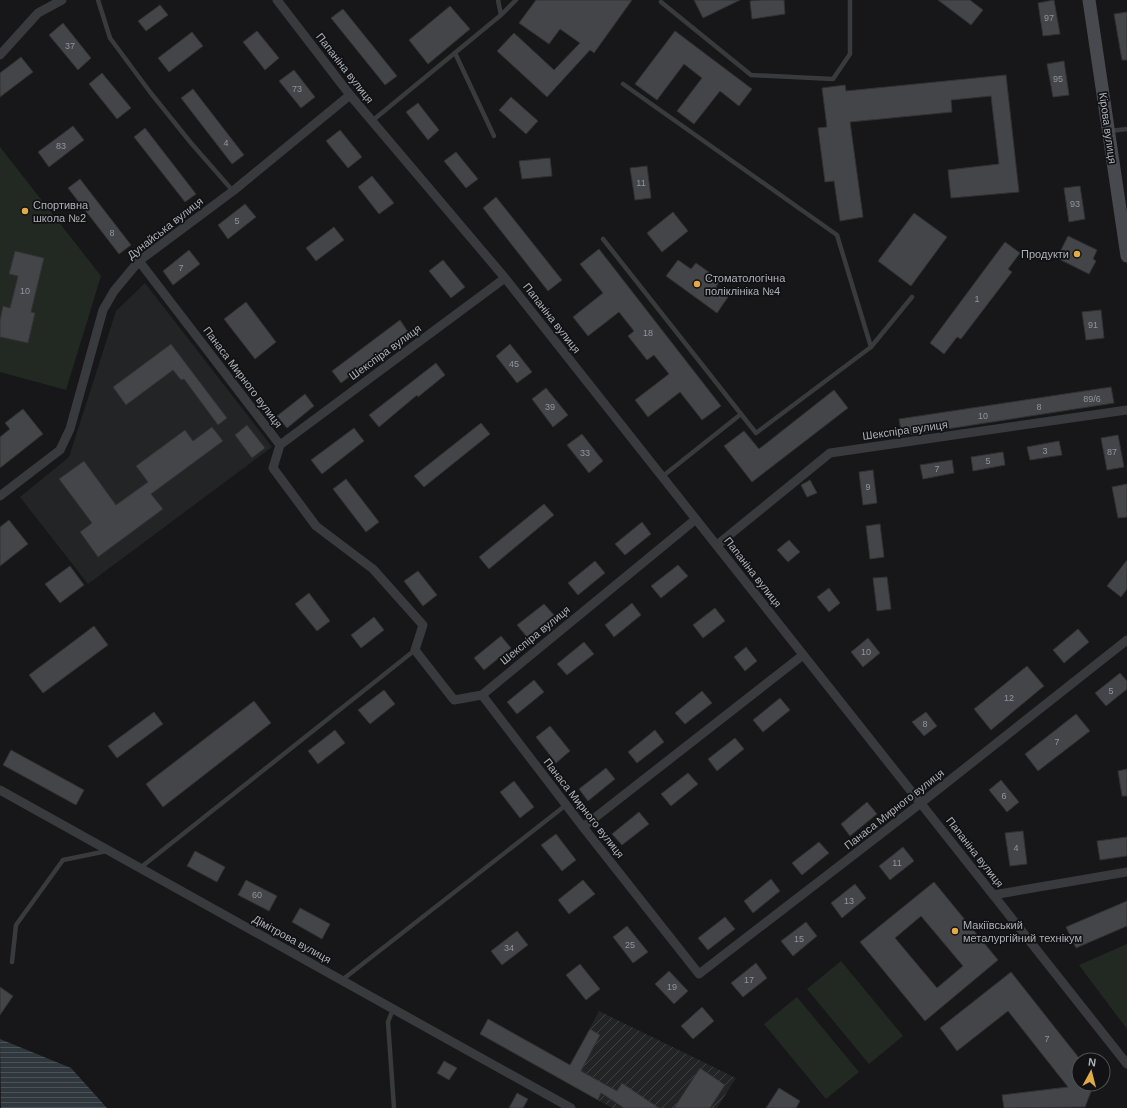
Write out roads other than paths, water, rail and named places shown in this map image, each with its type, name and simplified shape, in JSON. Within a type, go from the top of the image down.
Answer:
[{"type":"street","points":[[0,55],[38,13],[62,0]]},
{"type":"street","name":"Папаніна вулиця","points":[[277,0],[350,95],[505,278],[1127,1064]]},
{"type":"street","name":"Кірова вулиця","points":[[1089,0],[1127,256]]},
{"type":"street","name":"Дунайська вулиця","points":[[0,496],[60,450],[70,429],[103,310],[114,291],[139,261],[232,190],[350,95]]},
{"type":"street","name":"Панаса Мирного вулиця","points":[[139,261],[280,445],[273,468],[316,526],[373,569],[423,626],[415,650]]},
{"type":"street","name":"Шекспіра вулиця","points":[[280,445],[505,278]]},
{"type":"street","name":"Шекспіра вулиця","points":[[717,545],[830,453],[1127,410]]},
{"type":"street","name":"Шекспіра вулиця","points":[[482,695],[696,518]]},
{"type":"street","name":"Панаса Мирного вулиця","points":[[482,695],[582,827],[699,974],[921,803],[1127,640]]},
{"type":"street","points":[[415,650],[454,700],[482,695]]},
{"type":"street","points":[[582,827],[803,655]]},
{"type":"street","name":"Дімітрова вулиця","points":[[0,790],[571,1108]]},
{"type":"street","points":[[993,895],[1127,872]]},
{"type":"lane","points":[[98,0],[110,38],[186,137],[232,190]]},
{"type":"lane","points":[[498,0],[501,15]]},
{"type":"lane","points":[[372,121],[501,15],[516,0]]},
{"type":"lane","points":[[661,1],[751,75],[833,79],[850,54],[850,0]]},
{"type":"lane","points":[[455,53],[494,136]]},
{"type":"lane","points":[[623,84],[838,235],[871,347]]},
{"type":"lane","points":[[1108,131],[1127,129]]},
{"type":"lane","points":[[603,239],[756,433],[871,347],[912,297]]},
{"type":"lane","points":[[663,476],[741,414]]},
{"type":"lane","points":[[140,868],[415,650]]},
{"type":"lane","points":[[341,980],[566,805]]},
{"type":"lane","points":[[12,962],[16,925],[63,860],[108,850]]},
{"type":"lane","points":[[393,1009],[388,1022],[394,1108]]},
{"type":"place","name":"Спортивна школа №2","points":[[25,211]]},
{"type":"place","name":"Продукти","points":[[1077,254]]},
{"type":"place","name":"Стоматологічна поліклініка №4","points":[[697,284]]},
{"type":"place","name":"Макіївський металургійний технікум","points":[[955,931]]}]
